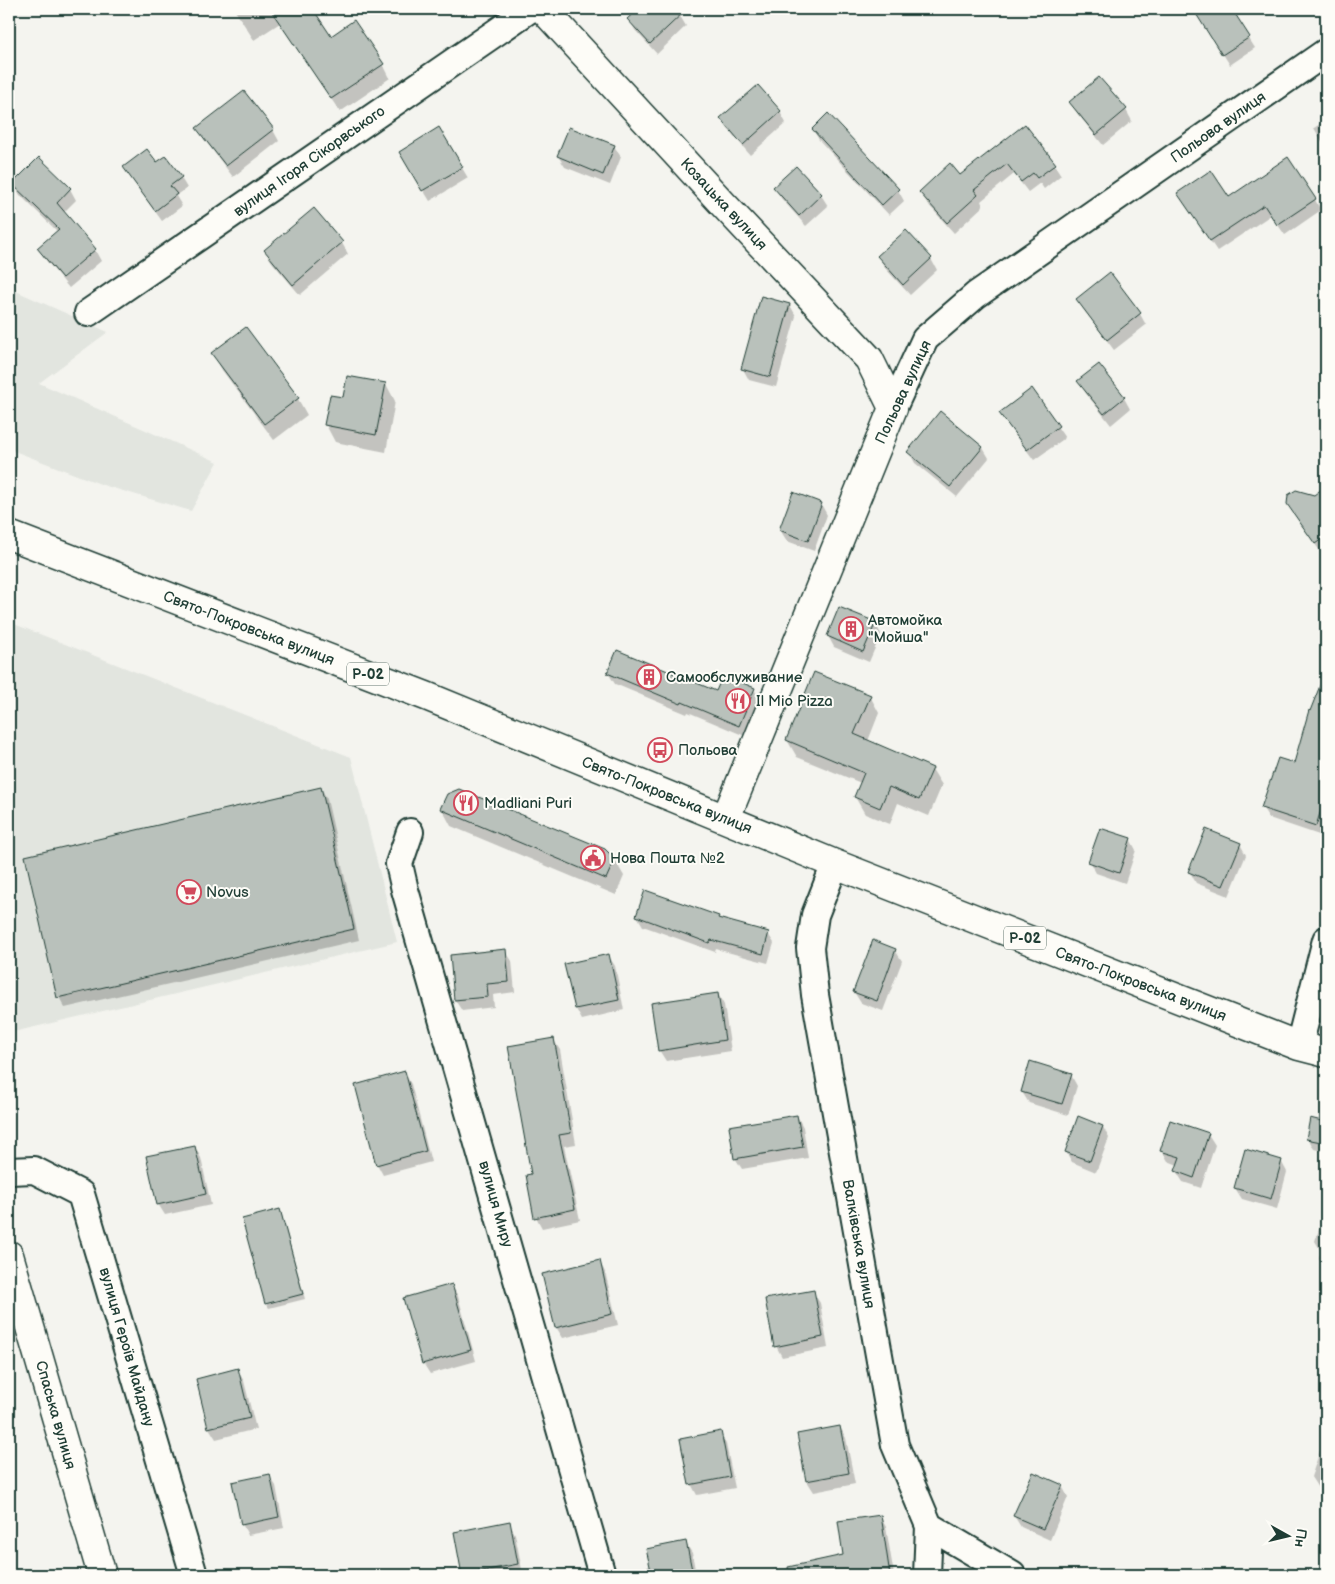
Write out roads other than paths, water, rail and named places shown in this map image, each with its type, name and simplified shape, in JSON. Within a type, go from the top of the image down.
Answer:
[{"type":"main road","name":"Козацька вулиця","points":[[543,9],[869,359],[893,408]]},
{"type":"main road","name":"Польова вулиця","points":[[726,818],[893,408]]},
{"type":"main road","name":"Свято-Покровська вулиця","points":[[9,535],[426,696],[835,864],[1299,1046],[1326,1053]]},
{"type":"main road","name":"Спаська вулиця","points":[[9,1255],[102,1575]]},
{"type":"street","name":"вулиця Ігоря Сікорвського","points":[[88,313],[530,9]]},
{"type":"street","name":"Польова вулиця","points":[[893,408],[925,339],[976,295],[1326,52]]},
{"type":"street","name":"вулиця Миру","points":[[410,832],[400,864],[405,890],[602,1575]]},
{"type":"street","name":"Валківська вулиця","points":[[835,864],[815,915],[810,948],[815,995],[895,1444],[929,1526]]},
{"type":"street","points":[[1299,1046],[1326,940]]},
{"type":"street","name":"вулиця Героїв Майдану","points":[[9,1171],[34,1170],[81,1194],[194,1575]]},
{"type":"street","points":[[927,1575],[929,1526],[1012,1575]]},
{"type":"place","name":"Автомойка \"Мойша\"","points":[[851,629]]},
{"type":"place","name":"Самообслуживание","points":[[649,677]]},
{"type":"place","name":"Il Mio Pizza","points":[[738,701]]},
{"type":"place","name":"Польова","points":[[660,750]]},
{"type":"place","name":"Madliani Puri","points":[[466,803]]},
{"type":"place","name":"Нова Пошта №2","points":[[593,858]]},
{"type":"place","name":"Novus","points":[[189,892]]}]
